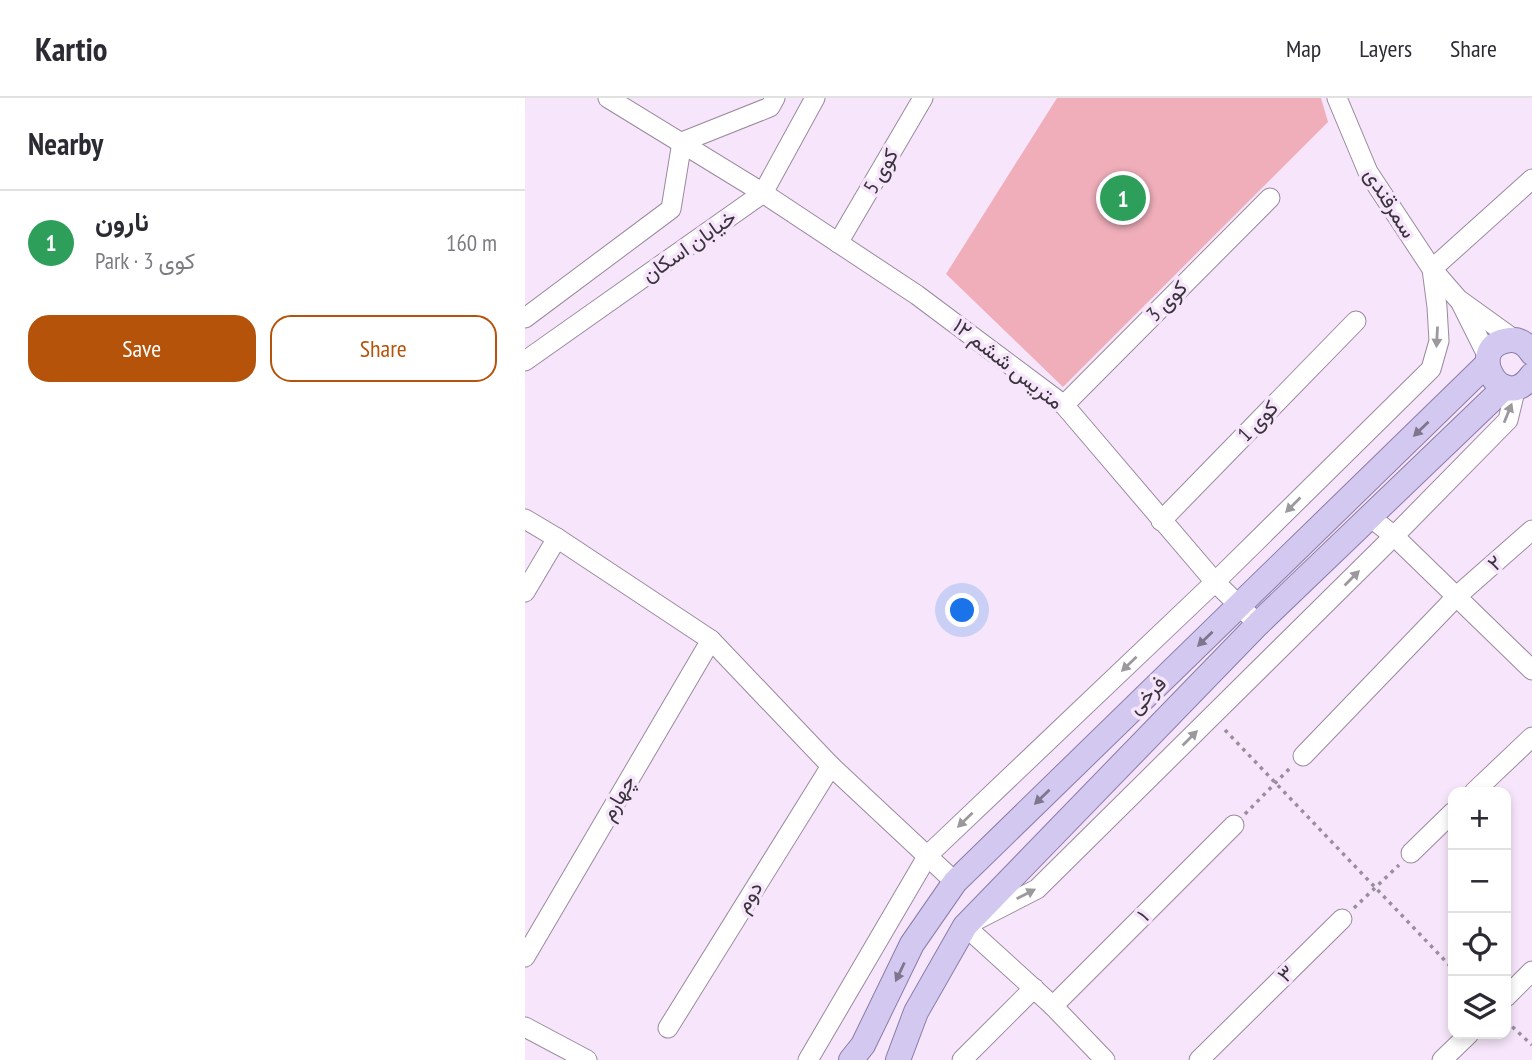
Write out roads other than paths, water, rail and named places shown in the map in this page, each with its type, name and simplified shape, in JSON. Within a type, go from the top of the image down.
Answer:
[{"type":"main road","name":"فرخی","points":[[851,1060],[863,1045],[912,944],[955,882],[1488,360],[1496,345],[1502,342],[1527,348]]},
{"type":"main road","points":[[1488,360],[1492,379],[1522,382]]},
{"type":"main road","name":"فرخی","points":[[898,1060],[916,1012],[965,926],[1258,624],[1369,516],[1522,382]]},
{"type":"street","name":"۱۲ متریس ششم","points":[[608,98],[763,193],[917,295],[1064,405],[1215,582],[1258,624]]},
{"type":"street","points":[[525,318],[671,209],[682,142],[770,107],[775,98]]},
{"type":"street","name":"خیابان اسکان","points":[[525,361],[763,193],[815,98]]},
{"type":"street","name":"کوی 5","points":[[838,243],[923,98]]},
{"type":"street","name":"سمرقندی","points":[[1337,98],[1368,172],[1432,269],[1458,299]]},
{"type":"street","points":[[808,1060],[928,855],[1215,582],[1431,369],[1439,341],[1432,269],[1532,179]]},
{"type":"street","name":"کوی 3","points":[[1064,405],[1270,198]]},
{"type":"street","points":[[1458,299],[1527,348]]},
{"type":"street","points":[[1458,299],[1488,360]]},
{"type":"street","name":"کوی 1","points":[[1161,521],[1356,321]]},
{"type":"street","points":[[1105,1060],[1053,1006],[965,926],[1037,889],[1508,420],[1522,382]]},
{"type":"street","points":[[1369,516],[1394,536],[1532,670]]},
{"type":"street","points":[[525,519],[711,640],[831,766],[955,882]]},
{"type":"street","name":"۲","points":[[1457,596],[1532,530]]},
{"type":"street","points":[[525,592],[557,538]]},
{"type":"street","points":[[1303,756],[1457,596]]},
{"type":"street","name":"چهارم","points":[[525,957],[711,640]]},
{"type":"street","points":[[1479,787],[1532,737]]},
{"type":"street","name":"دوم","points":[[668,1028],[831,766]]},
{"type":"street","points":[[1411,853],[1448,818]]},
{"type":"street","name":"۱","points":[[1053,1006],[1234,825]]},
{"type":"street","name":"۳","points":[[1199,1060],[1342,919]]},
{"type":"street","points":[[1511,992],[1532,971]]},
{"type":"street","points":[[962,1060],[1034,988]]},
{"type":"street","points":[[525,1027],[587,1060]]},
{"type":"street","points":[[1442,1060],[1464,1039]]},
{"type":"place","name":"نارون","points":[[1123,198]]}]
